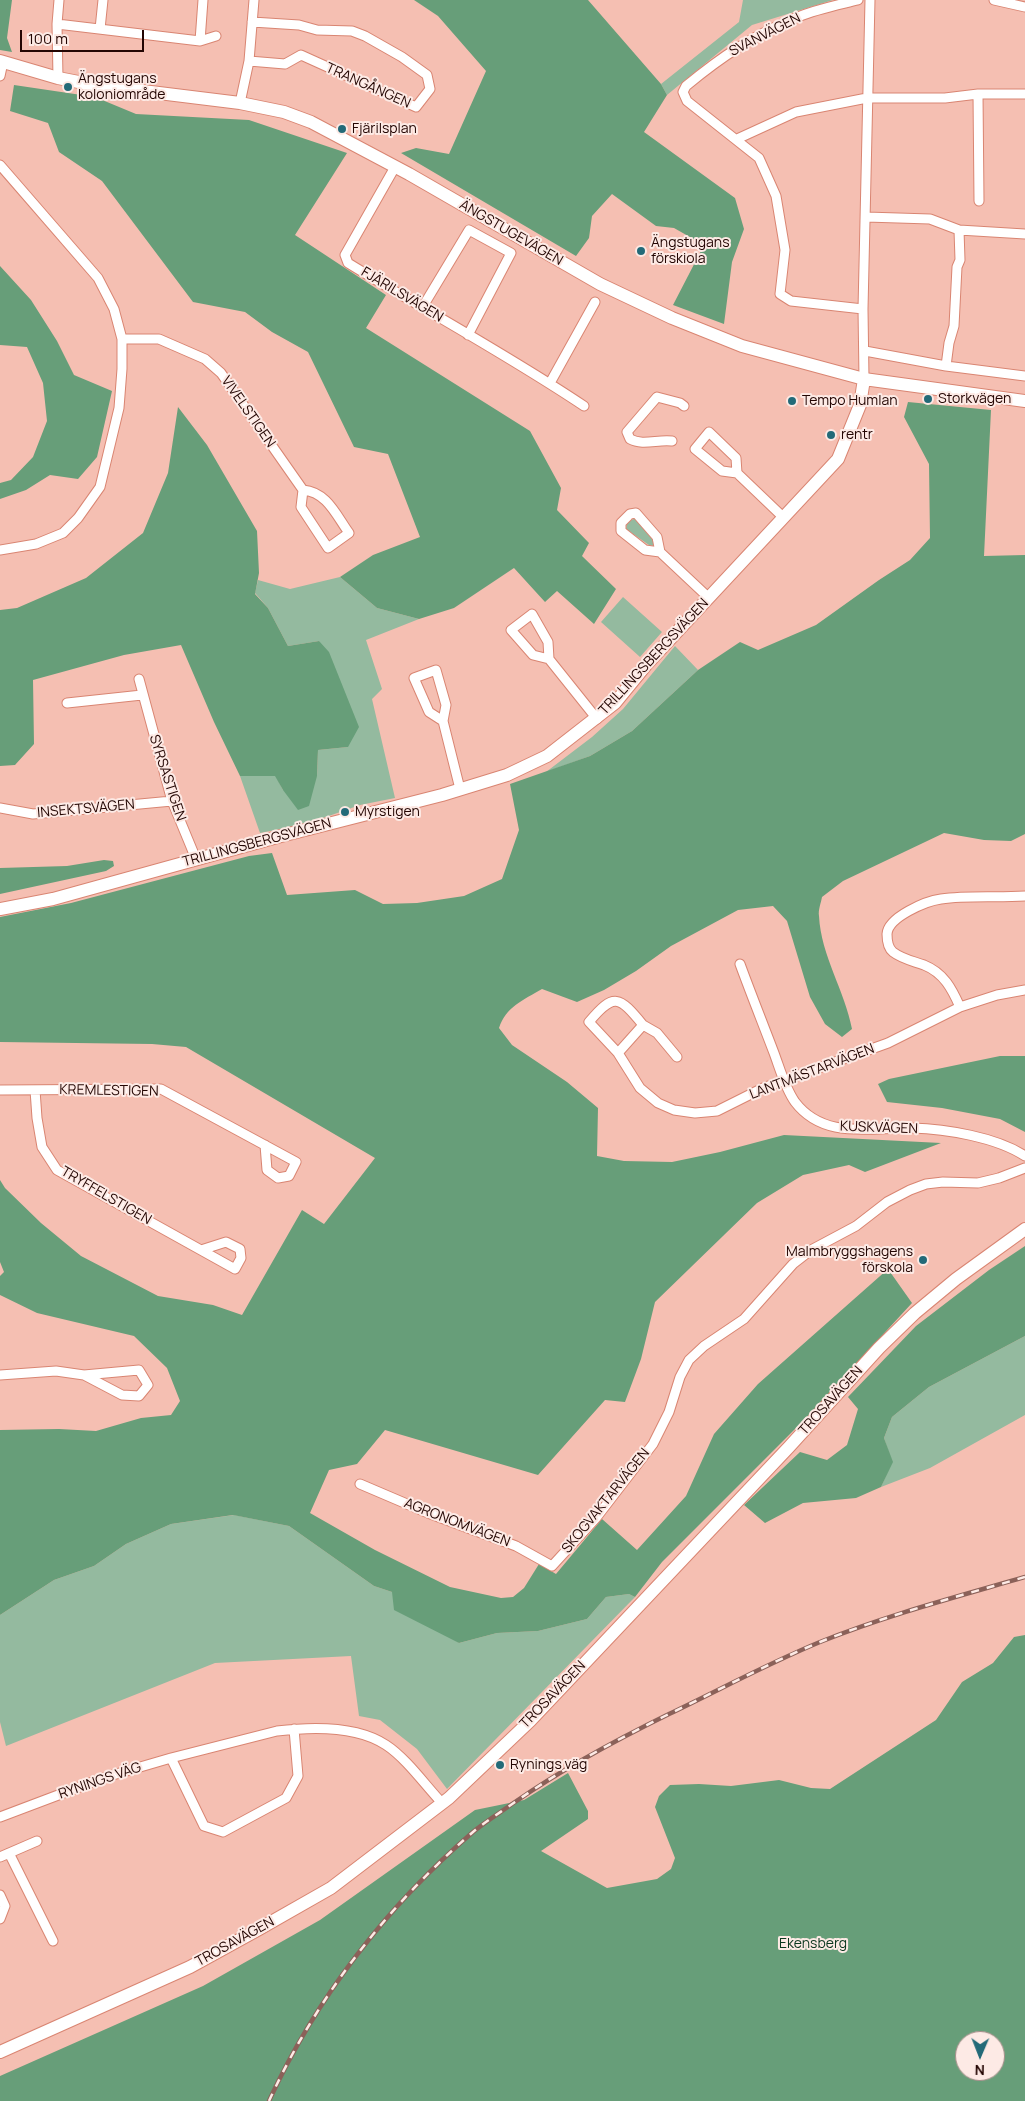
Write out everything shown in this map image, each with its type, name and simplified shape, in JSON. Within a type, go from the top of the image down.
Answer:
[{"type":"street","points":[[58,78],[57,24],[59,0]]},
{"type":"street","points":[[100,28],[103,0]]},
{"type":"street","points":[[200,41],[203,0]]},
{"type":"street","points":[[240,103],[249,61],[254,0]]},
{"type":"street","name":"SVANVÄGEN","points":[[737,140],[687,101],[683,92],[686,86],[719,59],[755,37],[799,16],[858,0]]},
{"type":"street","points":[[864,379],[863,309],[870,0]]},
{"type":"street","points":[[994,0],[1025,7]]},
{"type":"street","name":"TRANGÅNGEN","points":[[249,61],[285,64],[301,55],[416,107],[430,89],[427,75],[402,57],[365,36],[352,31],[317,30],[299,25],[252,22]]},
{"type":"street","points":[[57,24],[200,41],[216,36]]},
{"type":"street","points":[[0,76],[2,61]]},
{"type":"street","name":"ÄNGSTUGEVÄGEN","points":[[2,61],[58,78],[94,85],[240,103],[284,112],[311,122],[395,167],[583,274],[672,318],[742,346],[864,379],[1025,401]]},
{"type":"street","points":[[978,94],[979,201]]},
{"type":"street","points":[[863,309],[791,301],[780,294],[785,250],[776,196],[759,158],[737,140],[796,112],[867,98],[945,98],[978,94],[1025,94]]},
{"type":"street","points":[[0,165],[98,278],[114,309],[122,339],[119,408],[100,487],[78,518],[63,533],[36,544],[0,550]]},
{"type":"street","name":"FJÄRILSVÄGEN","points":[[395,167],[345,255],[348,263],[550,383],[584,406]]},
{"type":"street","points":[[866,217],[930,219],[959,230],[1025,234]]},
{"type":"street","points":[[422,308],[469,230],[511,253],[468,335]]},
{"type":"street","points":[[946,366],[949,343],[954,326],[957,267],[960,260],[959,230]]},
{"type":"street","points":[[550,383],[595,302]]},
{"type":"street","name":"VIVELSTIGEN","points":[[122,339],[159,339],[205,359],[221,373],[303,490]]},
{"type":"street","points":[[865,351],[946,366],[1025,376]]},
{"type":"street","name":"TRILLINGSBERGSVÄGEN","points":[[0,909],[53,899],[460,789],[507,774],[547,756],[597,719],[615,703],[646,665],[838,459],[860,405],[864,379]]},
{"type":"street","points":[[672,441],[662,440],[641,443],[630,439],[627,432],[657,397],[680,403],[684,406]]},
{"type":"street","points":[[737,473],[736,458],[709,432],[695,449],[722,471],[737,473],[783,517]]},
{"type":"street","points":[[303,490],[314,491],[324,498],[349,533],[328,548],[300,507],[303,490]]},
{"type":"street","points":[[660,552],[645,550],[621,531],[621,523],[630,514],[636,513],[657,537],[660,552],[709,598]]},
{"type":"street","points":[[549,659],[533,655],[511,630],[532,614],[548,642],[549,659],[597,719]]},
{"type":"street","points":[[443,720],[429,712],[414,678],[436,670],[446,705],[443,720],[460,789]]},
{"type":"street","name":"SYRSASTIGEN","points":[[139,680],[172,801],[196,859]]},
{"type":"street","points":[[67,702],[142,695]]},
{"type":"street","name":"INSEKTSVÄGEN","points":[[0,808],[33,814],[172,801]]},
{"type":"street","points":[[960,1007],[950,986],[940,974],[890,950],[887,941],[887,930],[893,921],[903,914],[940,899],[1025,896]]},
{"type":"street","name":"KUSKVÄGEN","points":[[740,964],[784,1081],[794,1100],[806,1115],[822,1125],[846,1129],[912,1128],[952,1132],[1015,1150],[1025,1156]]},
{"type":"street","name":"LANTMÄSTARVÄGEN","points":[[677,1057],[657,1033],[643,1025],[624,1004],[610,1001],[603,1005],[588,1022],[618,1053],[640,1088],[658,1103],[674,1110],[696,1113],[717,1110],[764,1088],[888,1043],[960,1007],[997,995],[1025,990]]},
{"type":"street","points":[[618,1053],[643,1025]]},
{"type":"street","name":"KREMLESTIGEN","points":[[0,1090],[161,1089],[265,1145]]},
{"type":"street","name":"TRYFFELSTIGEN","points":[[35,1090],[42,1147],[57,1170],[201,1250]]},
{"type":"street","name":"SKOGVAKTARVÄGEN","points":[[552,1566],[596,1518],[653,1444],[669,1412],[680,1377],[689,1360],[704,1346],[744,1319],[793,1264],[811,1250],[856,1226],[887,1202],[910,1190],[926,1184],[943,1182],[978,1183],[999,1178],[1025,1168]]},
{"type":"street","name":"TROSAVÄGEN","points":[[0,2052],[190,1967],[259,1929],[331,1888],[442,1804],[530,1721],[789,1447],[879,1348],[915,1313],[956,1279],[1025,1229]]},
{"type":"street","points":[[0,1375],[56,1371],[84,1375],[139,1370],[148,1385],[139,1396],[122,1395],[84,1375]]},
{"type":"street","name":"AGRONOMVÄGEN","points":[[360,1484],[428,1513],[516,1546],[552,1566]]},
{"type":"street","points":[[171,1758],[204,1826],[223,1832],[286,1798],[298,1776],[294,1729]]},
{"type":"street","name":"RYNINGS VÄG","points":[[0,1817],[106,1777],[171,1758],[277,1731],[294,1729],[357,1732],[385,1744],[395,1752],[442,1804]]},
{"type":"street","points":[[0,1857],[37,1841]]},
{"type":"street","points":[[10,1853],[53,1941]]},
{"type":"street","points":[[0,1895],[5,1906],[0,1919]]},
{"type":"green space","points":[[0,0],[12,0],[7,38],[12,52],[0,50]]},
{"type":"green space","points":[[414,0],[588,0],[661,84],[667,95],[644,132],[735,198],[744,229],[732,262],[724,324],[673,305],[704,245],[674,228],[656,226],[612,194],[592,216],[589,238],[576,256],[401,153],[416,148],[449,154],[486,71],[438,16]]},
{"type":"green space","points":[[743,0],[833,0],[752,25],[667,95],[661,84],[739,22]]},
{"type":"green space","points":[[14,85],[95,97],[136,114],[249,120],[347,153],[295,235],[386,295],[366,328],[530,431],[561,488],[557,510],[589,543],[582,556],[616,589],[594,624],[557,591],[545,602],[514,568],[454,608],[419,619],[377,608],[340,577],[373,555],[420,537],[388,454],[354,447],[308,352],[272,332],[245,312],[193,302],[102,181],[59,152],[48,123],[10,111]]},
{"type":"green space","points":[[0,266],[31,300],[57,341],[74,375],[112,391],[97,457],[78,479],[50,475],[26,490],[0,499],[0,483],[11,480],[33,457],[47,421],[43,383],[27,347],[0,345]]},
{"type":"green space","points":[[908,402],[991,410],[984,556],[1025,555],[1025,834],[1011,841],[984,840],[944,833],[843,881],[822,897],[819,914],[824,945],[849,1015],[852,1029],[842,1037],[825,1024],[810,997],[787,921],[773,906],[738,910],[671,946],[636,971],[604,990],[577,1002],[542,989],[511,1009],[499,1028],[512,1045],[567,1082],[598,1108],[597,1156],[624,1161],[672,1162],[720,1152],[784,1135],[941,1143],[865,1172],[849,1165],[803,1175],[757,1203],[655,1302],[641,1359],[625,1402],[605,1400],[538,1475],[385,1430],[357,1464],[329,1470],[310,1513],[375,1550],[450,1587],[501,1598],[513,1597],[524,1588],[539,1564],[556,1574],[602,1519],[637,1550],[686,1496],[714,1434],[758,1384],[888,1269],[912,1303],[808,1416],[662,1562],[635,1597],[629,1594],[606,1597],[587,1619],[538,1631],[497,1633],[459,1643],[394,1610],[392,1592],[374,1586],[289,1526],[233,1515],[171,1524],[126,1544],[94,1566],[54,1580],[0,1615],[0,1430],[59,1429],[96,1431],[141,1418],[171,1415],[180,1401],[167,1368],[134,1336],[37,1313],[0,1295],[0,1276],[4,1272],[0,1262],[0,1180],[5,1188],[41,1223],[81,1256],[158,1296],[213,1305],[242,1315],[302,1210],[324,1224],[375,1158],[186,1047],[152,1044],[0,1042],[0,917],[71,903],[249,856],[272,853],[287,895],[355,890],[383,904],[417,903],[464,896],[502,879],[519,830],[510,784],[590,756],[632,731],[698,670],[740,642],[758,650],[816,625],[910,560],[930,538],[929,464],[904,417]]},
{"type":"green space","points":[[178,407],[207,445],[257,531],[259,573],[255,594],[268,608],[288,646],[319,641],[329,652],[359,727],[348,747],[318,750],[317,776],[309,806],[298,810],[275,776],[240,776],[214,722],[181,645],[124,655],[33,680],[34,744],[15,765],[0,766],[0,610],[17,608],[86,578],[143,533],[168,473]]},
{"type":"green space","points":[[636,518],[655,543],[654,546],[649,545],[626,529],[627,522]]},
{"type":"green space","points":[[340,577],[377,608],[419,619],[366,640],[382,689],[372,699],[395,798],[360,805],[306,824],[260,833],[240,776],[276,776],[283,790],[317,776],[318,750],[348,747],[319,641],[288,646],[268,608],[255,593],[258,580],[290,589]]},
{"type":"green space","points":[[623,597],[662,632],[640,657],[601,622]]},
{"type":"green space","points":[[675,646],[698,670],[632,731],[590,756],[546,772],[592,737],[623,709]]},
{"type":"green space","points":[[104,860],[113,861],[114,866],[106,871],[0,894],[0,868],[67,866]]},
{"type":"green space","points":[[1000,1056],[1025,1056],[1025,1132],[1000,1119],[942,1108],[887,1102],[878,1084],[889,1079]]},
{"type":"green space","points":[[1025,1246],[1025,1336],[929,1387],[892,1417],[884,1438],[893,1462],[881,1487],[856,1498],[803,1503],[765,1523],[744,1505],[800,1452],[827,1460],[847,1445],[858,1409],[848,1397],[916,1326],[989,1270]]},
{"type":"green space","points":[[1025,1336],[1025,1415],[930,1468],[881,1487],[892,1462],[884,1438],[892,1417],[929,1387]]},
{"type":"green space","points":[[234,1515],[289,1526],[374,1586],[392,1592],[459,1643],[497,1633],[538,1631],[587,1619],[606,1597],[629,1594],[635,1597],[447,1789],[417,1749],[380,1720],[359,1716],[351,1656],[215,1663],[6,1746],[0,1722],[0,1615],[54,1580],[94,1566],[126,1544],[171,1524]]},
{"type":"green space","name":"Ekensberg","points":[[1025,1635],[1025,2101],[0,2101],[0,2076],[203,1986],[320,1920],[475,1810],[524,1800],[568,1773],[588,1811],[588,1819],[541,1851],[607,1888],[657,1879],[671,1869],[675,1858],[655,1807],[659,1796],[670,1785],[731,1786],[779,1780],[811,1788],[830,1789],[936,1720],[962,1682],[993,1663],[1014,1637]]},
{"type":"railway","points":[[269,2101],[309,2026],[356,1956],[411,1891],[473,1832],[494,1817],[571,1766],[610,1744],[801,1650],[845,1632],[896,1615],[1025,1577]]},
{"type":"place","name":"Ängstugans koloniområde","points":[[68,87]]},
{"type":"place","name":"Fjärilsplan","points":[[342,129]]},
{"type":"place","name":"Ängstugans förskiola","points":[[641,251]]},
{"type":"place","name":"Storkvägen","points":[[928,399]]},
{"type":"place","name":"Tempo Humlan","points":[[792,401]]},
{"type":"place","name":"rentr","points":[[831,435]]},
{"type":"place","name":"Myrstigen","points":[[345,812]]},
{"type":"place","name":"Malmbryggshagens förskola","points":[[923,1260]]},
{"type":"place","name":"Rynings väg","points":[[500,1765]]}]
